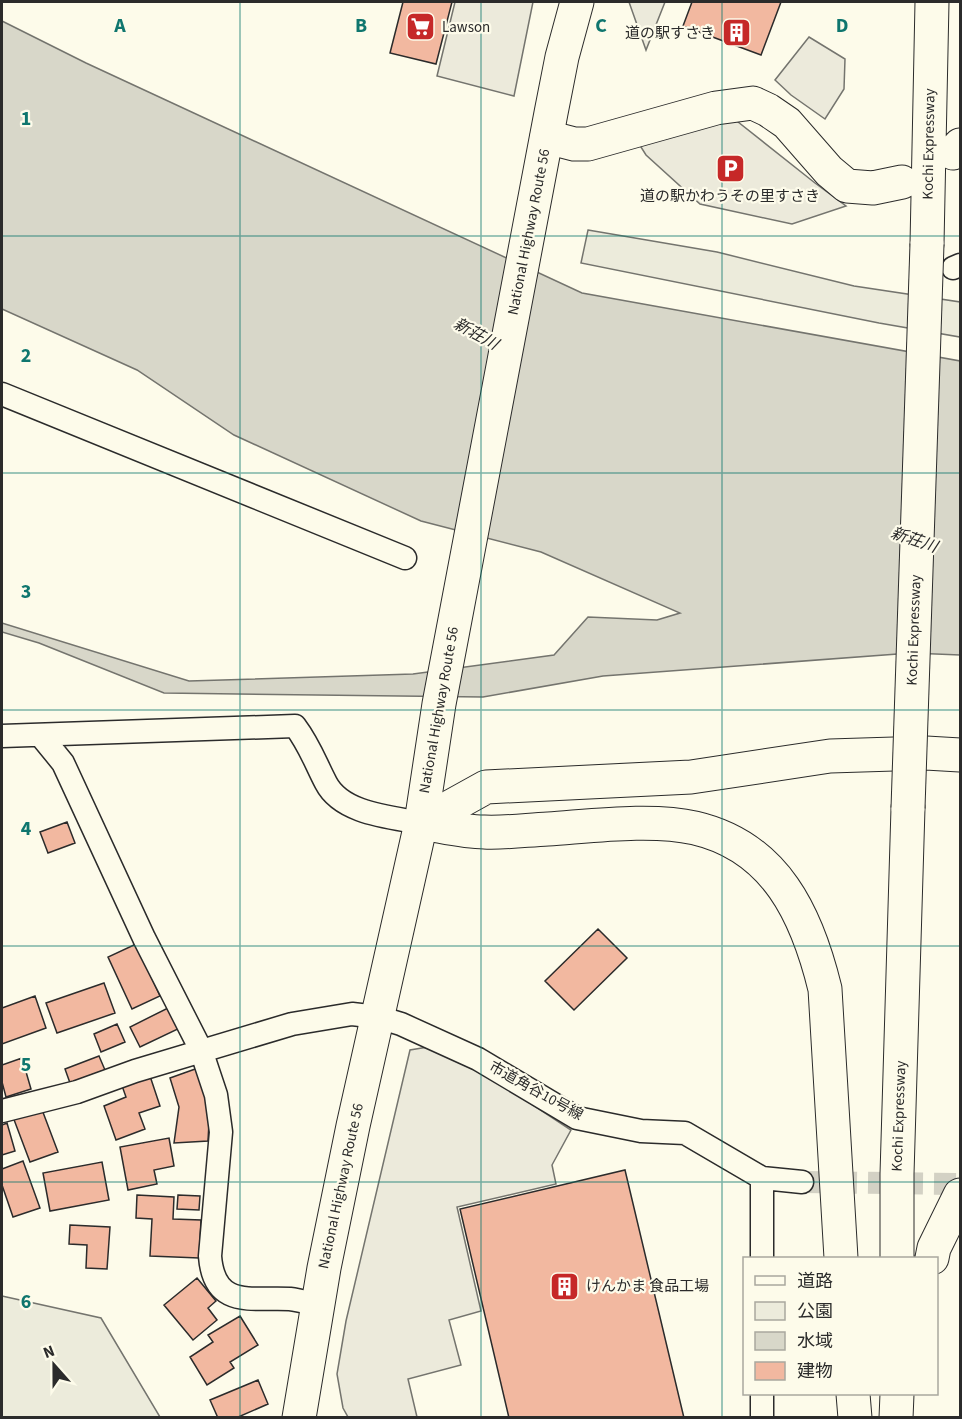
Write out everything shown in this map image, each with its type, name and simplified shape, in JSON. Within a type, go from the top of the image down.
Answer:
[{"type":"highway","name":"National Highway Route 56","points":[[303,1415],[318,1305],[353,1126],[421,823],[439,704],[562,57],[577,2]]},
{"type":"highway","name":"Kochi Expressway","points":[[897,1257],[897,1174],[927,244],[932,2]]},
{"type":"highway","points":[[547,139],[588,144],[716,108],[753,103],[787,123],[829,171],[847,186],[873,188],[902,182]]},
{"type":"highway","points":[[421,823],[486,788],[691,777],[830,756],[926,753],[960,755]]},
{"type":"highway","points":[[421,823],[483,832],[665,824],[694,828],[724,837],[747,850],[769,869],[790,895],[805,925],[817,955],[825,988],[841,1257]]},
{"type":"highway","points":[[932,1257],[934,1248],[960,1195]]},
{"type":"highway","points":[[853,1395],[855,1418]]},
{"type":"highway","points":[[896,1418],[897,1395]]},
{"type":"highway","points":[[918,1395],[918,1418]]},
{"type":"street","points":[[2,394],[405,558]]},
{"type":"street","points":[[2,736],[295,726],[309,746],[326,785],[341,801],[360,809],[421,823]]},
{"type":"street","points":[[41,736],[63,763],[144,938],[201,1050],[216,1095],[221,1132],[210,1256],[211,1272],[226,1294],[237,1298],[294,1299],[318,1305]]},
{"type":"street","name":"市道角谷10号線","points":[[2,1111],[77,1092],[201,1050],[292,1024],[352,1014],[378,1017],[401,1024],[478,1059],[577,1118],[641,1131],[685,1133],[762,1178]]},
{"type":"street","points":[[762,1257],[762,1178],[802,1182]]},
{"type":"street","points":[[762,1395],[762,1418]]},
{"type":"green space","points":[[588,230],[717,252],[854,286],[960,302],[960,337],[581,263]]},
{"type":"green space","points":[[2,1296],[101,1318],[160,1417],[2,1417]]},
{"type":"shaded area","points":[[455,2],[533,2],[514,96],[437,76]]},
{"type":"shaded area","points":[[629,2],[665,2],[646,50]]},
{"type":"shaded area","points":[[809,37],[845,59],[844,89],[825,119],[791,95],[775,80]]},
{"type":"shaded area","name":"道の駅かわうその里すさき","points":[[733,118],[846,206],[792,224],[700,204],[646,155],[634,136]]},
{"type":"shaded area","points":[[428,1047],[495,1080],[571,1130],[552,1165],[556,1184],[457,1207],[481,1311],[449,1320],[461,1365],[408,1379],[417,1417],[348,1417],[343,1408],[337,1374],[346,1321],[410,1050]]},
{"type":"water","name":"新荘川","points":[[2,21],[86,63],[582,293],[960,361],[960,655],[911,653],[603,676],[483,697],[164,693],[39,643],[2,632],[2,623],[189,681],[413,674],[554,655],[588,617],[657,620],[680,613],[541,552],[421,521],[234,435],[137,370],[2,309]]},
{"type":"building","name":"Lawson","points":[[403,2],[452,2],[436,64],[390,53]]},
{"type":"building","name":"道の駅すさき","points":[[692,2],[781,2],[761,55],[683,26]]},
{"type":"building","points":[[67,822],[75,843],[48,853],[40,832]]},
{"type":"building","points":[[598,929],[627,958],[574,1010],[545,981]]},
{"type":"building","points":[[136,944],[160,996],[132,1009],[108,957]]},
{"type":"building","points":[[104,983],[115,1013],[57,1033],[46,1003]]},
{"type":"building","points":[[35,996],[46,1028],[2,1044],[2,1008]]},
{"type":"building","points":[[170,1007],[180,1028],[140,1047],[130,1027]]},
{"type":"building","points":[[117,1024],[125,1042],[101,1052],[94,1034]]},
{"type":"building","points":[[99,1056],[105,1070],[70,1083],[65,1069]]},
{"type":"building","points":[[22,1058],[31,1089],[6,1097],[2,1082],[2,1065]]},
{"type":"building","points":[[198,1068],[210,1104],[208,1141],[174,1143],[179,1107],[170,1078]]},
{"type":"building","points":[[149,1073],[160,1106],[139,1113],[145,1129],[116,1140],[104,1106],[126,1097],[121,1083]]},
{"type":"building","points":[[41,1107],[58,1152],[30,1162],[13,1117]]},
{"type":"building","points":[[7,1123],[15,1151],[2,1155],[2,1125]]},
{"type":"building","points":[[169,1138],[174,1166],[154,1170],[157,1184],[128,1190],[120,1147]]},
{"type":"building","points":[[23,1161],[40,1208],[13,1217],[2,1185],[2,1169]]},
{"type":"building","points":[[102,1162],[109,1200],[50,1211],[43,1173]]},
{"type":"building","name":"けんかま 食品工場","points":[[625,1170],[684,1418],[509,1418],[460,1209]]},
{"type":"building","points":[[137,1195],[174,1197],[173,1219],[201,1220],[199,1258],[150,1256],[152,1219],[136,1218]]},
{"type":"building","points":[[178,1195],[200,1196],[199,1210],[177,1209]]},
{"type":"building","points":[[70,1225],[110,1227],[107,1269],[86,1268],[87,1245],[69,1244]]},
{"type":"building","points":[[197,1278],[216,1301],[208,1308],[217,1320],[193,1340],[164,1305]]},
{"type":"building","points":[[240,1316],[258,1345],[230,1362],[234,1368],[207,1385],[190,1357],[213,1342],[208,1335]]},
{"type":"building","points":[[258,1380],[268,1404],[236,1418],[218,1418],[210,1400]]},
{"type":"tunnel","points":[[802,1182],[960,1184]]},
{"type":"place","name":"Lawson","points":[[421,27]]},
{"type":"place","name":"道の駅すさき","points":[[736,33]]},
{"type":"place","name":"道の駅かわうその里すさき","points":[[730,169]]},
{"type":"place","name":"けんかま 食品工場","points":[[565,1286]]}]
